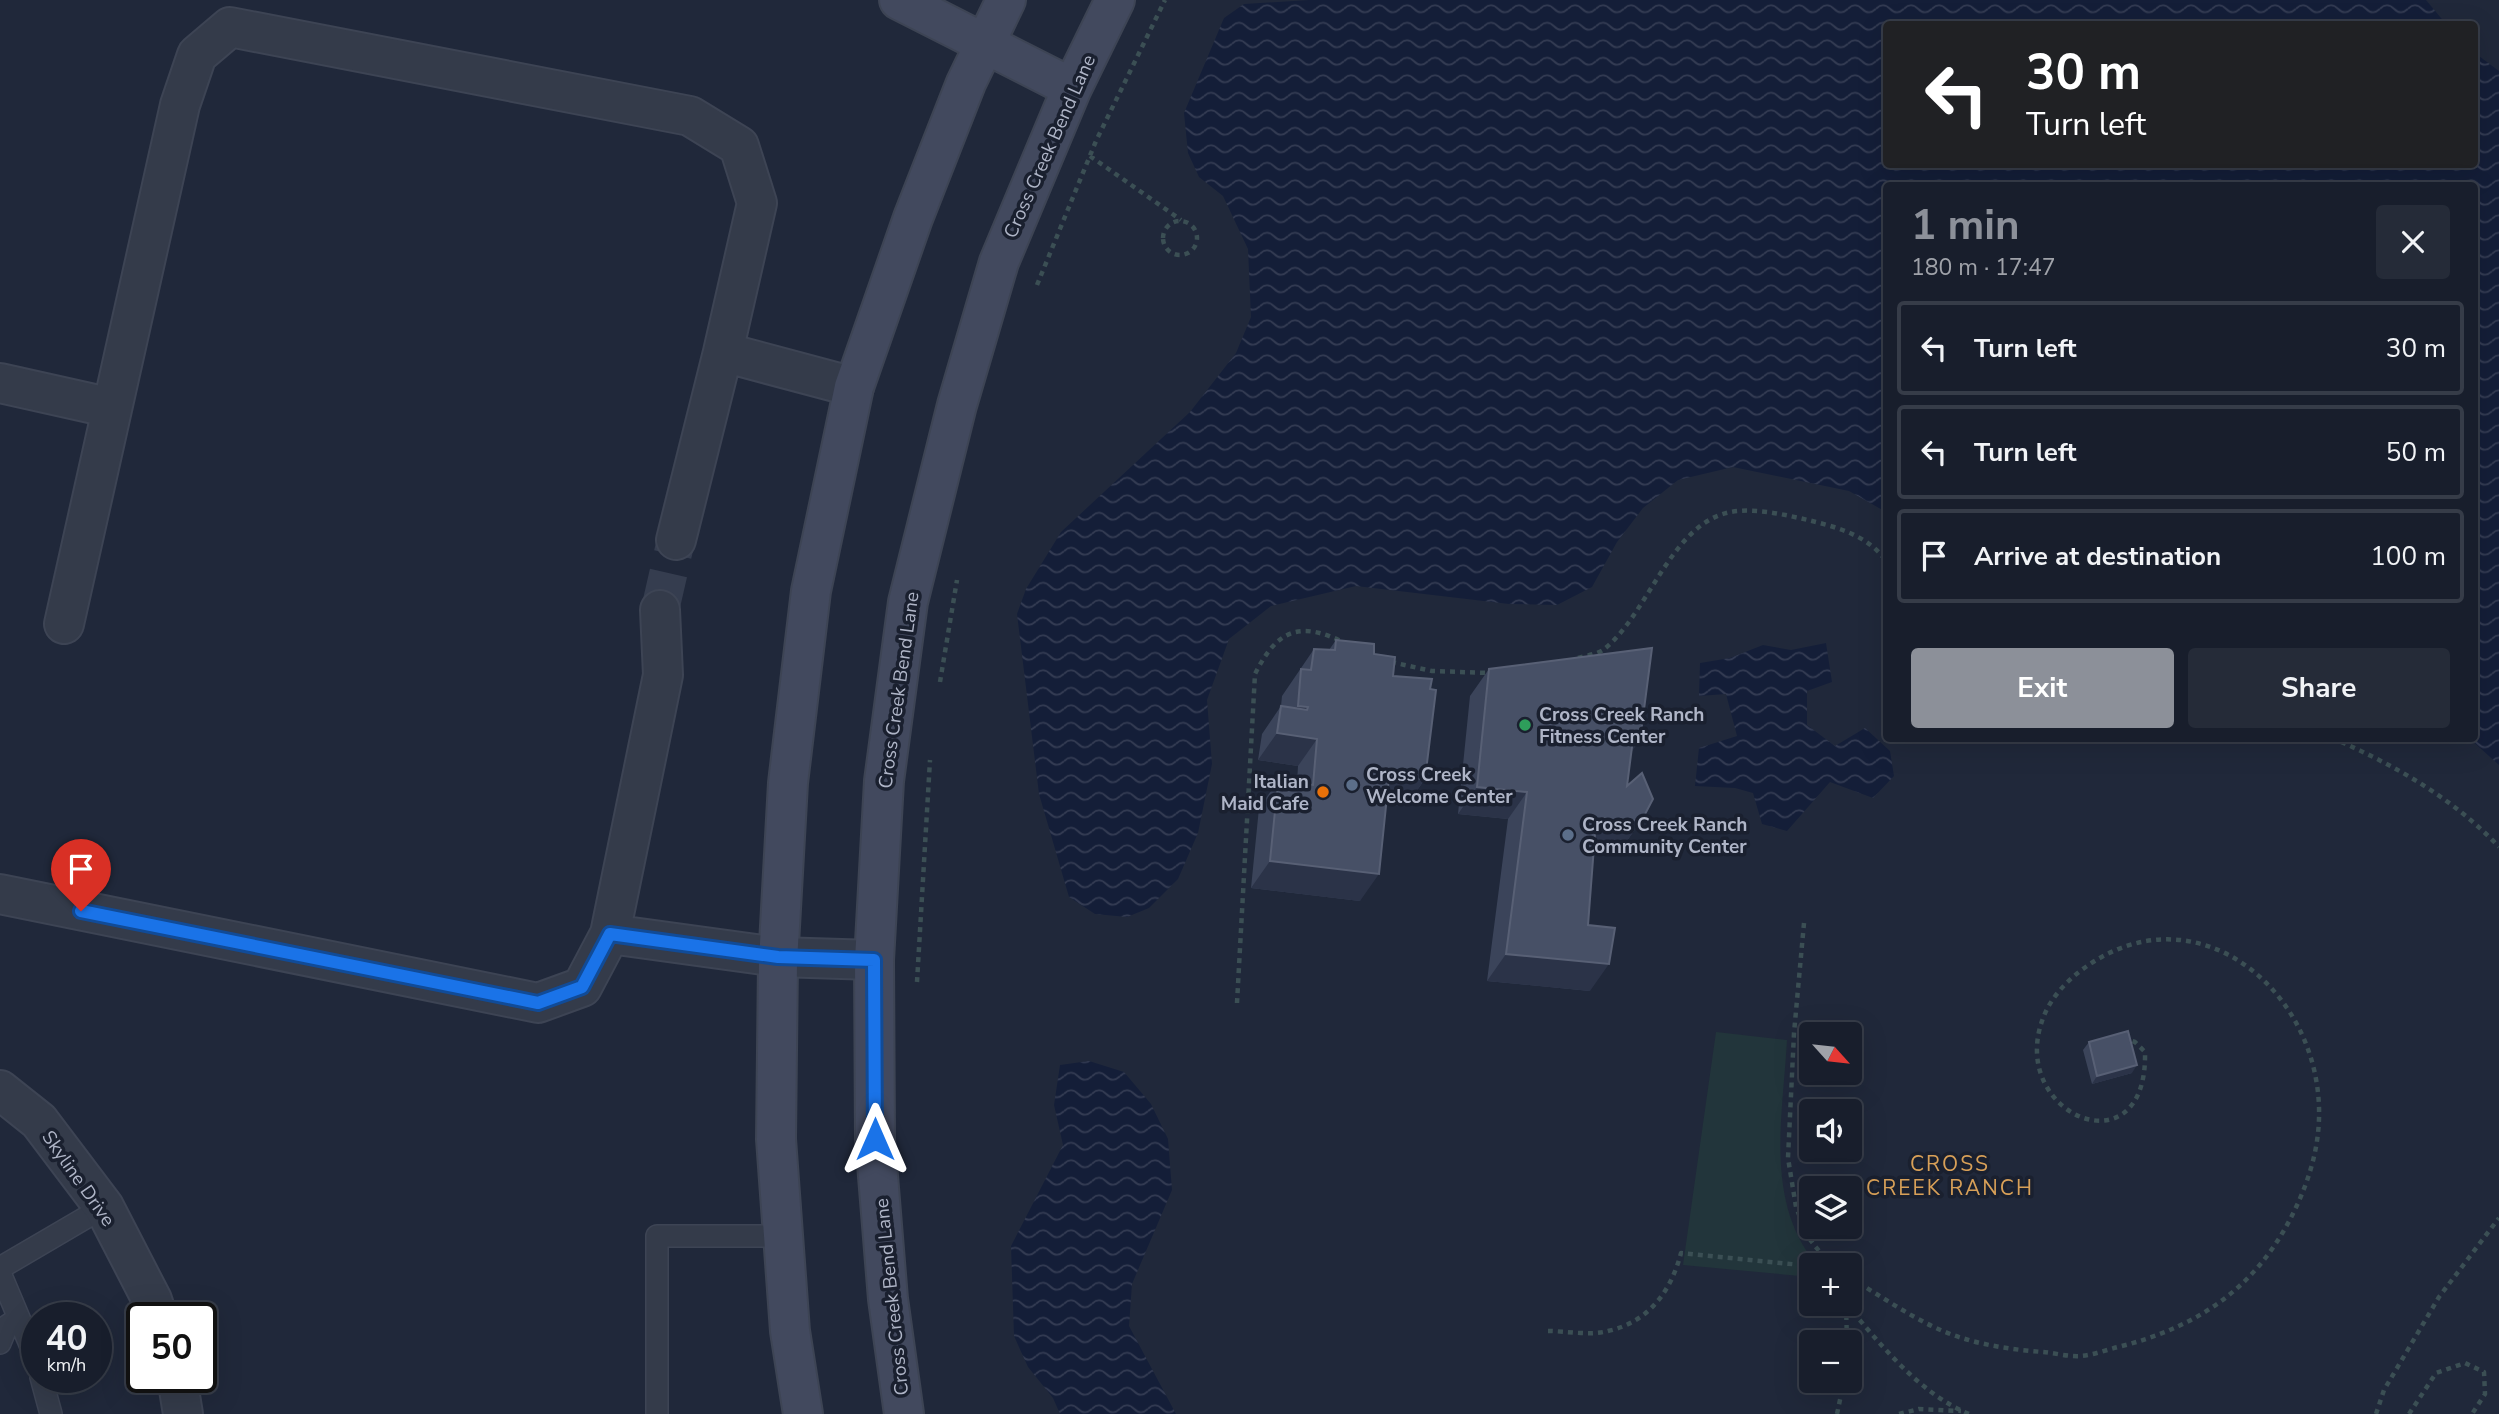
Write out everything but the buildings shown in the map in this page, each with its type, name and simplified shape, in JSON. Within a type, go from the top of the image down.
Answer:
[{"type":"main road","points":[[899,0],[1072,88]]},
{"type":"main road","points":[[803,1414],[790,1331],[776,1139],[778,957],[788,783],[811,591],[854,387],[914,218],[984,42],[1006,0]]},
{"type":"main road","name":"Cross Creek Bend Lane","points":[[904,1414],[888,1299],[875,1139],[874,960],[884,781],[908,601],[957,405],[999,262],[1072,88],[1115,0]]},
{"type":"street","points":[[65,624],[180,105],[197,55],[230,27],[690,116],[739,146],[757,203],[676,540]]},
{"type":"street","points":[[723,352],[854,387]]},
{"type":"street","points":[[0,383],[112,408]]},
{"type":"street","points":[[0,894],[538,1003],[582,987],[610,934],[663,675],[660,610]]},
{"type":"street","points":[[610,934],[778,957],[874,960]]},
{"type":"street","name":"Skyline Drive","points":[[0,1090],[39,1121],[104,1207],[153,1302]]},
{"type":"street","points":[[180,1393],[183,1414]]},
{"type":"lane","points":[[21,1323],[0,1271],[104,1207]]},
{"type":"lane","points":[[657,1414],[657,1236],[783,1236]]},
{"type":"lane","points":[[0,1343],[7,1326],[19,1318]]},
{"type":"lane","points":[[45,1393],[51,1414]]},
{"type":"path","points":[[1035,291],[1090,156],[1165,0]]},
{"type":"path","points":[[1090,156],[1192,226],[1197,238],[1193,250],[1181,255],[1169,250],[1164,238],[1168,226],[1181,220]]},
{"type":"path","points":[[1569,661],[1602,650],[1638,609],[1668,561],[1699,526],[1737,510],[1784,514],[1838,528],[1877,547],[1883,556]]},
{"type":"path","points":[[940,686],[959,570]]},
{"type":"path","points":[[1237,1003],[1255,674],[1269,646],[1291,632],[1323,632],[1356,648]]},
{"type":"path","points":[[1377,660],[1432,671],[1477,674],[1500,672]]},
{"type":"path","points":[[2341,742],[2384,760],[2476,822],[2499,847]]},
{"type":"path","points":[[916,993],[930,751]]},
{"type":"path","points":[[1804,923],[1794,1033],[1788,1158],[1796,1207],[1808,1237],[1821,1253]]},
{"type":"path","points":[[1862,1284],[1961,1338],[2023,1350],[2081,1356],[2167,1332],[2218,1304],[2248,1279],[2272,1252],[2311,1174],[2320,1131],[2316,1080],[2304,1035],[2269,984],[2251,968],[2201,943],[2178,939],[2155,940],[2110,951],[2073,976],[2053,999],[2042,1021],[2039,1059],[2044,1081],[2062,1108],[2088,1122],[2122,1115],[2136,1101],[2143,1087],[2145,1052],[2135,1042],[2115,1039]]},
{"type":"path","points":[[2376,1414],[2384,1390],[2439,1297],[2499,1218]]},
{"type":"path","points":[[1548,1331],[1607,1332],[1651,1311],[1674,1280],[1681,1253],[1799,1265]]},
{"type":"path","points":[[1856,1316],[1892,1357],[1969,1414]]},
{"type":"path","points":[[2409,1414],[2436,1373],[2465,1363],[2484,1372],[2485,1394],[2472,1414]]},
{"type":"path","points":[[1837,1414],[1841,1393]]},
{"type":"path","points":[[1899,1414],[1919,1409],[1962,1411]]},
{"type":"shaded area","points":[[1716,1032],[1787,1040],[1781,1157],[1789,1214],[1799,1239],[1809,1253],[1799,1253],[1799,1276],[1683,1265]]},
{"type":"water","points":[[1309,0],[2426,0],[2444,21],[1883,21],[1883,168],[2478,168],[2478,55],[2499,71],[2499,765],[2473,742],[2478,742],[2478,182],[1883,182],[1883,510],[1849,491],[1733,467],[1678,480],[1643,508],[1617,542],[1592,587],[1557,605],[1509,604],[1356,586],[1271,606],[1229,639],[1207,700],[1212,764],[1198,833],[1178,879],[1149,908],[1127,917],[1095,914],[1069,897],[1039,794],[1017,614],[1026,589],[1061,532],[1190,412],[1236,353],[1251,317],[1248,249],[1223,196],[1199,177],[1188,153],[1184,113],[1224,18],[1244,4]]},
{"type":"water","points":[[1826,643],[1832,682],[1807,691],[1807,725],[1835,746],[1865,728],[1890,751],[1894,776],[1873,798],[1830,782],[1787,831],[1762,824],[1753,793],[1735,788],[1695,786],[1699,748],[1737,736],[1726,694],[1699,696],[1700,663],[1730,658],[1763,645],[1791,650]]},
{"type":"water","points":[[1089,1061],[1124,1072],[1151,1104],[1168,1139],[1172,1190],[1132,1284],[1129,1326],[1176,1414],[1060,1414],[1053,1398],[1028,1367],[1014,1336],[1011,1246],[1063,1145],[1054,1105],[1060,1065]]},
{"type":"tunnel","points":[[660,610],[676,540]]},
{"type":"place","name":"Cross Creek Ranch Fitness Center","points":[[1525,725]]},
{"type":"place","name":"Cross Creek Welcome Center","points":[[1352,785]]},
{"type":"place","name":"Italian Maid Cafe","points":[[1323,792]]},
{"type":"place","name":"Cross Creek Ranch Community Center","points":[[1568,835]]},
{"type":"district","name":"CROSS CREEK RANCH","points":[[1950,1176]]},
{"type":"route","points":[[81,911],[538,1003],[582,987],[610,934],[778,957],[874,960],[875,1139]]}]
